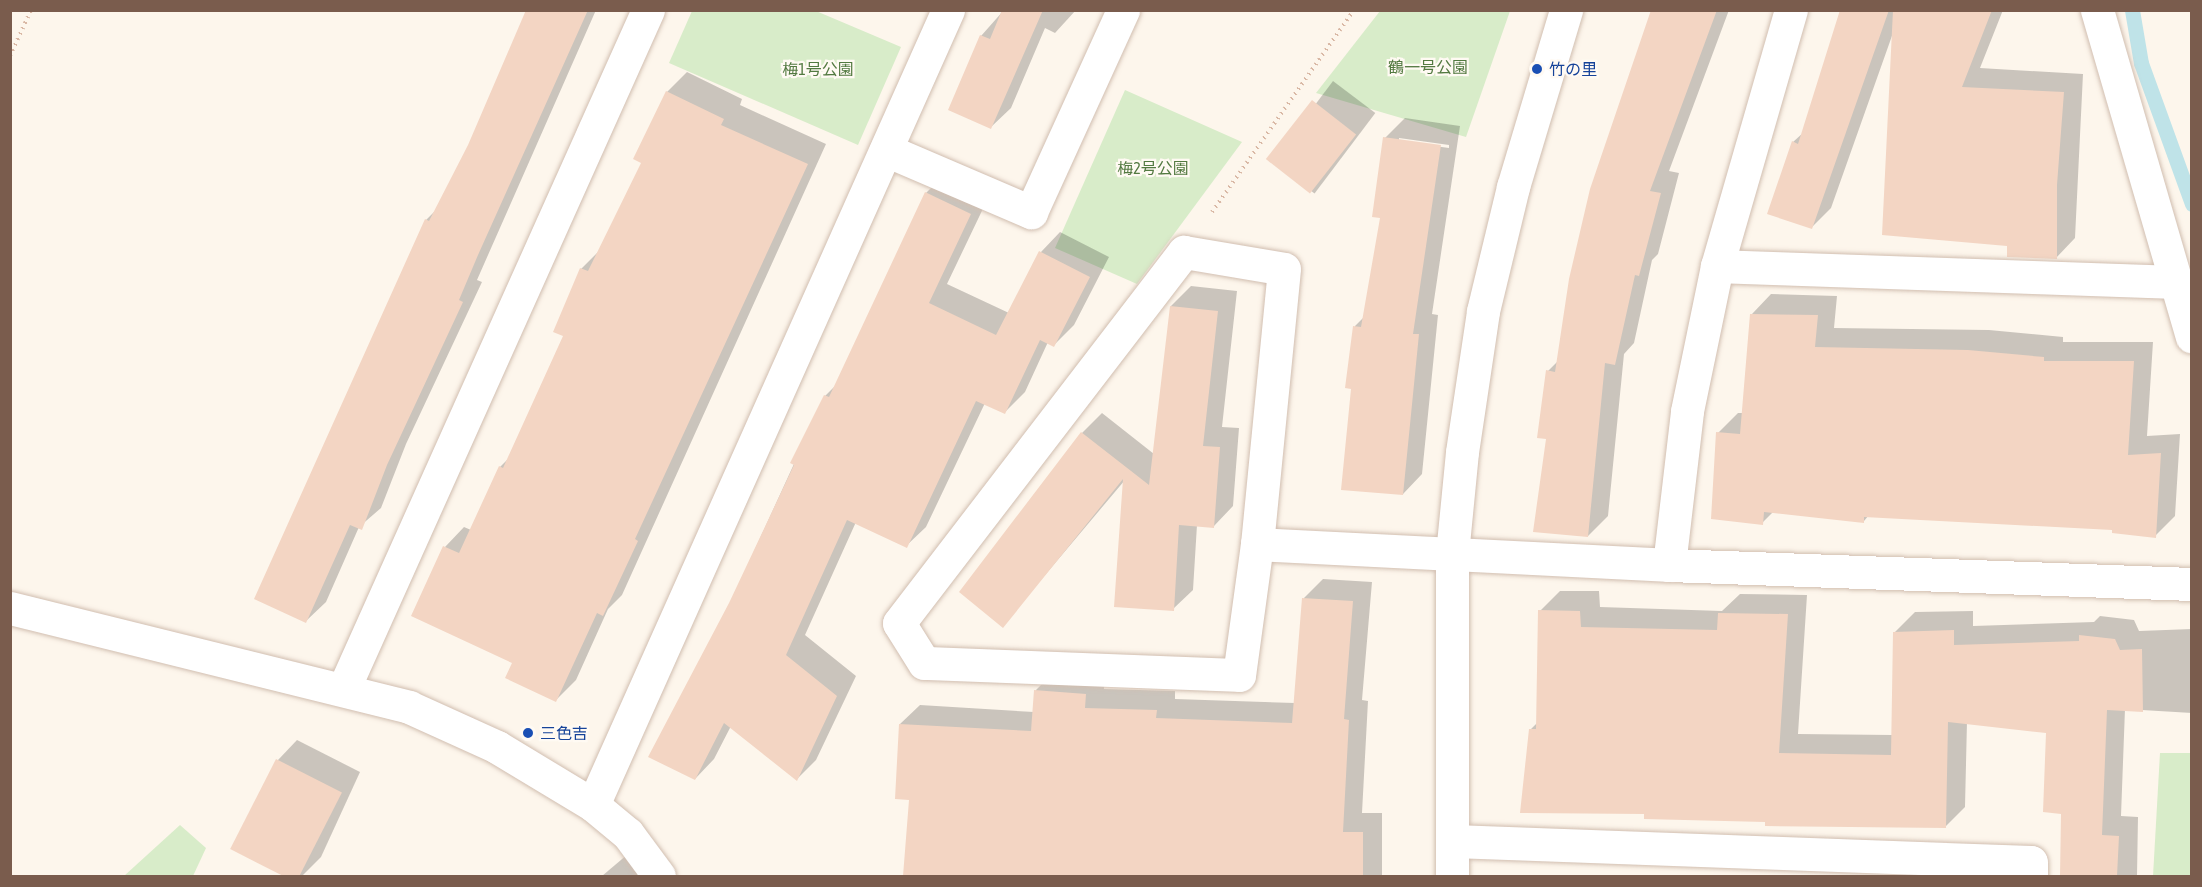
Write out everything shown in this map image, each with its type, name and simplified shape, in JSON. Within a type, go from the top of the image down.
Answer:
[{"type":"street","points":[[344,688],[648,10]]},
{"type":"street","points":[[593,805],[948,10]]},
{"type":"street","points":[[886,150],[1031,212],[1123,10]]},
{"type":"street","points":[[1452,876],[1452,554],[1462,452],[1483,311],[1531,121],[1566,10]]},
{"type":"street","points":[[1669,565],[1687,411],[1717,266],[1791,10]]},
{"type":"street","points":[[2097,10],[2192,336]]},
{"type":"street","points":[[1185,252],[1284,269],[1257,543],[1239,675],[924,663],[899,623],[1185,252]]},
{"type":"street","points":[[1717,266],[2175,282]]},
{"type":"street","points":[[1257,543],[1669,565],[2192,584]]},
{"type":"street","points":[[10,608],[344,688],[409,707],[497,747],[593,805],[628,834],[659,876]]},
{"type":"street","points":[[1453,841],[1757,864],[2031,862],[2031,876]]},
{"type":"path","points":[[10,56],[31,10]]},
{"type":"path","points":[[1185,252],[1354,10]]},
{"type":"green space","name":"梅1号公園","points":[[692,11],[816,11],[901,47],[858,145],[669,63]]},
{"type":"green space","name":"鶴一号公園","points":[[1380,11],[1510,11],[1466,137],[1316,93]]},
{"type":"green space","name":"梅2号公園","points":[[1125,90],[1242,142],[1137,284],[1055,248]]},
{"type":"green space","points":[[2160,753],[2191,753],[2191,876],[2153,876]]},
{"type":"green space","points":[[180,825],[206,848],[193,876],[124,876]]},
{"type":"building","points":[[526,10],[588,10],[478,255],[459,300],[463,302],[387,465],[362,530],[350,525],[306,623],[254,599],[425,219],[429,221],[468,145]]},
{"type":"building","points":[[1002,10],[1043,10],[991,129],[948,110],[980,35],[990,39]]},
{"type":"building","points":[[1651,10],[1717,10],[1650,191],[1661,193],[1639,276],[1635,275],[1615,365],[1605,363],[1588,537],[1533,532],[1546,439],[1537,438],[1546,370],[1555,372],[1569,279],[1590,189]]},
{"type":"building","points":[[1840,10],[1889,10],[1812,229],[1767,214],[1792,141],[1798,144]]},
{"type":"building","points":[[1893,10],[1992,10],[1962,87],[2064,92],[2057,185],[2057,259],[2007,257],[2007,246],[1882,235]]},
{"type":"building","points":[[666,91],[724,119],[721,125],[808,164],[635,539],[638,541],[603,616],[597,613],[556,702],[505,678],[512,663],[411,616],[443,546],[459,553],[499,466],[503,468],[563,336],[553,332],[580,268],[588,271],[641,163],[633,159]]},
{"type":"building","points":[[1312,100],[1356,134],[1310,194],[1266,159]]},
{"type":"building","points":[[1383,137],[1441,145],[1413,334],[1419,334],[1403,495],[1341,490],[1351,389],[1345,388],[1353,326],[1361,327],[1380,218],[1372,217]]},
{"type":"building","points":[[925,192],[971,214],[929,303],[996,335],[1039,251],[1090,277],[1054,347],[1040,340],[1005,414],[976,401],[907,548],[847,520],[786,655],[837,696],[797,781],[724,723],[695,780],[648,757],[729,603],[794,465],[790,463],[824,395],[829,397]]},
{"type":"building","points":[[1170,306],[1218,311],[1203,446],[1220,447],[1214,528],[1179,525],[1174,611],[1114,607],[1123,479],[1003,628],[959,592],[1081,432],[1149,485]]},
{"type":"building","points":[[1750,314],[1818,315],[1815,347],[1968,350],[2044,357],[2044,361],[2134,361],[2128,455],[2161,453],[2156,538],[2112,533],[2112,530],[1864,517],[1864,523],[1764,512],[1763,525],[1711,519],[1716,432],[1740,434]]},
{"type":"building","points":[[1302,598],[1353,601],[1344,719],[1349,720],[1343,832],[1363,832],[1363,876],[903,876],[909,800],[895,799],[899,724],[1031,731],[1034,690],[1086,694],[1085,708],[1157,710],[1156,718],[1292,723]]},
{"type":"building","points":[[1538,610],[1580,611],[1581,627],[1717,630],[1718,613],[1788,614],[1779,753],[1891,755],[1893,632],[1954,630],[1954,645],[2079,641],[2079,635],[2115,639],[2120,650],[2142,649],[2143,712],[2107,710],[2102,835],[2119,836],[2117,876],[2060,876],[2061,814],[2043,812],[2046,733],[1948,722],[1946,828],[1765,826],[1765,822],[1644,819],[1644,814],[1520,813],[1529,729],[1536,729]]},
{"type":"building","points":[[276,759],[342,793],[299,876],[283,876],[230,849]]},
{"type":"waterway","points":[[2132,10],[2141,63],[2192,204]]},
{"type":"place","name":"竹の里","points":[[1537,69]]},
{"type":"place","name":"三色吉","points":[[528,733]]}]
